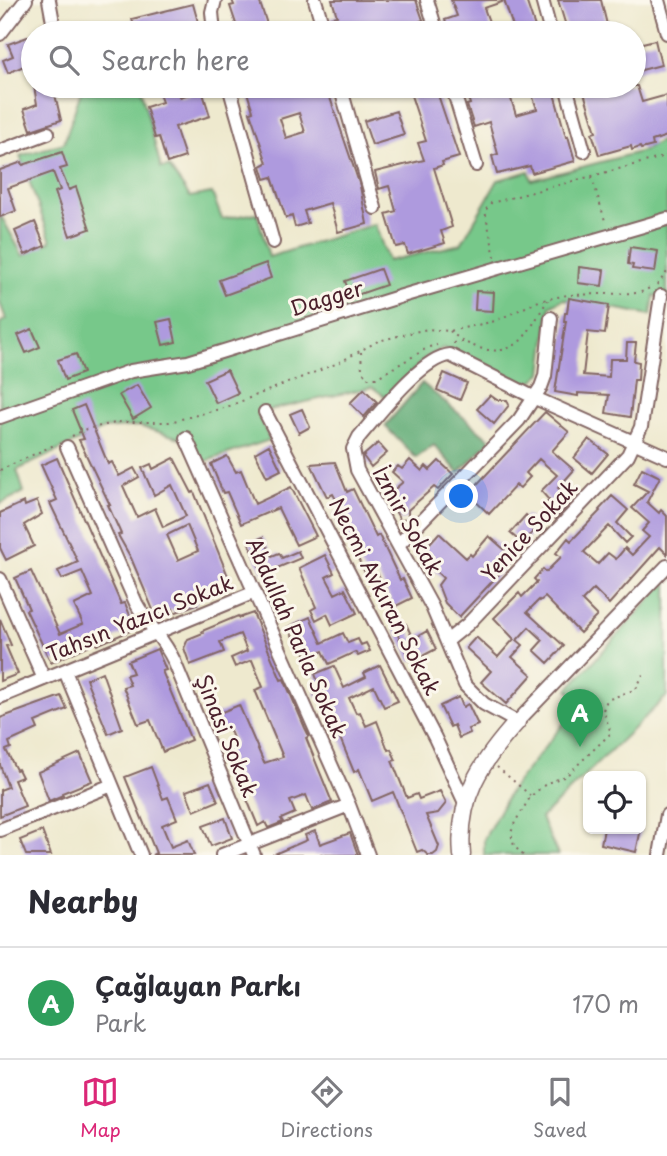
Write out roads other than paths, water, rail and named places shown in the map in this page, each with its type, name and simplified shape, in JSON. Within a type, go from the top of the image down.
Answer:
[{"type":"street","points":[[0,34],[26,0]]},
{"type":"street","points":[[49,0],[53,21]]},
{"type":"street","points":[[213,21],[215,0]]},
{"type":"street","points":[[315,0],[321,21]]},
{"type":"street","points":[[427,0],[433,21]]},
{"type":"street","points":[[542,0],[548,21]]},
{"type":"street","points":[[658,0],[667,33]]},
{"type":"street","points":[[232,98],[274,242]]},
{"type":"street","points":[[343,98],[375,208]]},
{"type":"street","points":[[456,98],[476,165]]},
{"type":"street","points":[[569,98],[584,151]]},
{"type":"street","points":[[0,151],[48,133]]},
{"type":"street","name":"Dagger","points":[[0,417],[116,376],[188,362],[667,219]]},
{"type":"street","points":[[635,443],[641,427],[661,296]]},
{"type":"street","points":[[399,544],[519,420],[535,398],[545,376],[551,318]]},
{"type":"street","name":"İzmir Sokak","points":[[517,722],[484,704],[471,693],[399,544],[357,470],[353,457],[354,443],[423,367],[454,350],[535,398]]},
{"type":"street","points":[[535,398],[667,457]]},
{"type":"street","name":"Necmi Avkıran Sokak","points":[[265,412],[435,738],[465,803]]},
{"type":"street","name":"Abdullah Parla Sokak","points":[[186,438],[349,806],[368,855]]},
{"type":"street","name":"Şinasi Sokak","points":[[67,441],[136,603],[143,617],[167,644],[252,850]]},
{"type":"street","name":"Yenice Sokak","points":[[447,641],[468,624],[544,546],[628,455],[635,443]]},
{"type":"street","points":[[462,855],[461,818],[465,803],[486,759],[517,722],[667,566]]},
{"type":"street","points":[[0,579],[44,679]]},
{"type":"street","name":"Tahsın Yazıcı Sokak","points":[[0,697],[255,592]]},
{"type":"street","points":[[65,671],[141,855]]},
{"type":"street","points":[[0,830],[112,785]]},
{"type":"street","points":[[222,855],[252,850],[349,806]]},
{"type":"street","points":[[660,855],[667,815]]},
{"type":"place","name":"Çağlayan Parkı","points":[[580,747]]}]
